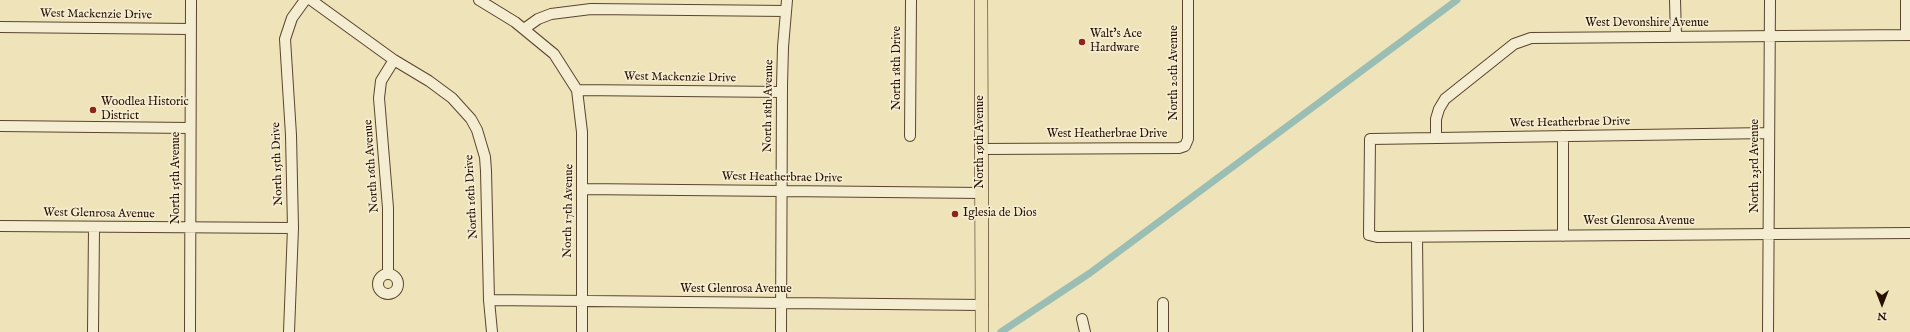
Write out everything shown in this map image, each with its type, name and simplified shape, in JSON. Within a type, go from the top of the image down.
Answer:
[{"type":"main road","name":"North 19th Avenue","points":[[981,0],[982,332]]},
{"type":"street","name":"North 15th Avenue","points":[[190,332],[191,0]]},
{"type":"street","name":"North 15th Drive","points":[[289,332],[293,228],[291,134],[285,39],[292,18],[305,0]]},
{"type":"street","name":"North 16th Drive","points":[[311,0],[394,60],[429,81],[452,98],[471,119],[477,130],[485,157],[489,300],[492,332]]},
{"type":"street","points":[[479,0],[524,29],[554,54],[577,90]]},
{"type":"street","name":"North 18th Avenue","points":[[781,332],[782,92],[787,0]]},
{"type":"street","name":"North 18th Drive","points":[[910,136],[911,0]]},
{"type":"street","name":"North 20th Avenue","points":[[1185,146],[1188,139],[1188,0]]},
{"type":"street","points":[[1676,0],[1676,37]]},
{"type":"street","name":"North 23rd Avenue","points":[[1768,332],[1770,0]]},
{"type":"street","points":[[1906,0],[1908,35]]},
{"type":"street","points":[[524,29],[538,19],[551,14],[591,9],[786,11]]},
{"type":"street","name":"West Mackenzie Drive","points":[[0,27],[191,29]]},
{"type":"street","name":"West Devonshire Avenue","points":[[1436,137],[1436,118],[1445,99],[1514,44],[1522,40],[1549,37],[1770,37],[1908,35]]},
{"type":"street","name":"North 16th Avenue","points":[[388,274],[388,208],[379,98],[381,81],[394,60]]},
{"type":"street","name":"West Mackenzie Drive","points":[[577,90],[782,92]]},
{"type":"street","name":"North 17th Avenue","points":[[577,90],[582,132],[582,332]]},
{"type":"street","points":[[0,126],[190,128]]},
{"type":"street","name":"West Heatherbrae Drive","points":[[1369,235],[1370,139],[1769,133]]},
{"type":"street","points":[[1563,136],[1563,236]]},
{"type":"street","name":"West Heatherbrae Drive","points":[[981,149],[1179,148],[1185,146]]},
{"type":"street","name":"West Heatherbrae Drive","points":[[582,189],[982,193]]},
{"type":"street","name":"West Glenrosa Avenue","points":[[0,226],[94,228],[293,228]]},
{"type":"street","points":[[92,332],[94,228]]},
{"type":"street","name":"West Glenrosa Avenue","points":[[1369,235],[1377,237],[1417,237],[1910,233]]},
{"type":"street","points":[[1417,237],[1418,332]]},
{"type":"street","name":"West Glenrosa Avenue","points":[[489,300],[983,305]]},
{"type":"street","points":[[1163,303],[1163,332]]},
{"type":"street","points":[[1082,319],[1084,332]]},
{"type":"waterway","points":[[1001,332],[1090,273],[1457,0]]},
{"type":"place","name":"Walt's Ace Hardware","points":[[1082,42]]},
{"type":"place","name":"Woodlea Historic District","points":[[93,110]]},
{"type":"place","name":"Iglesia de Dios","points":[[955,214]]}]
